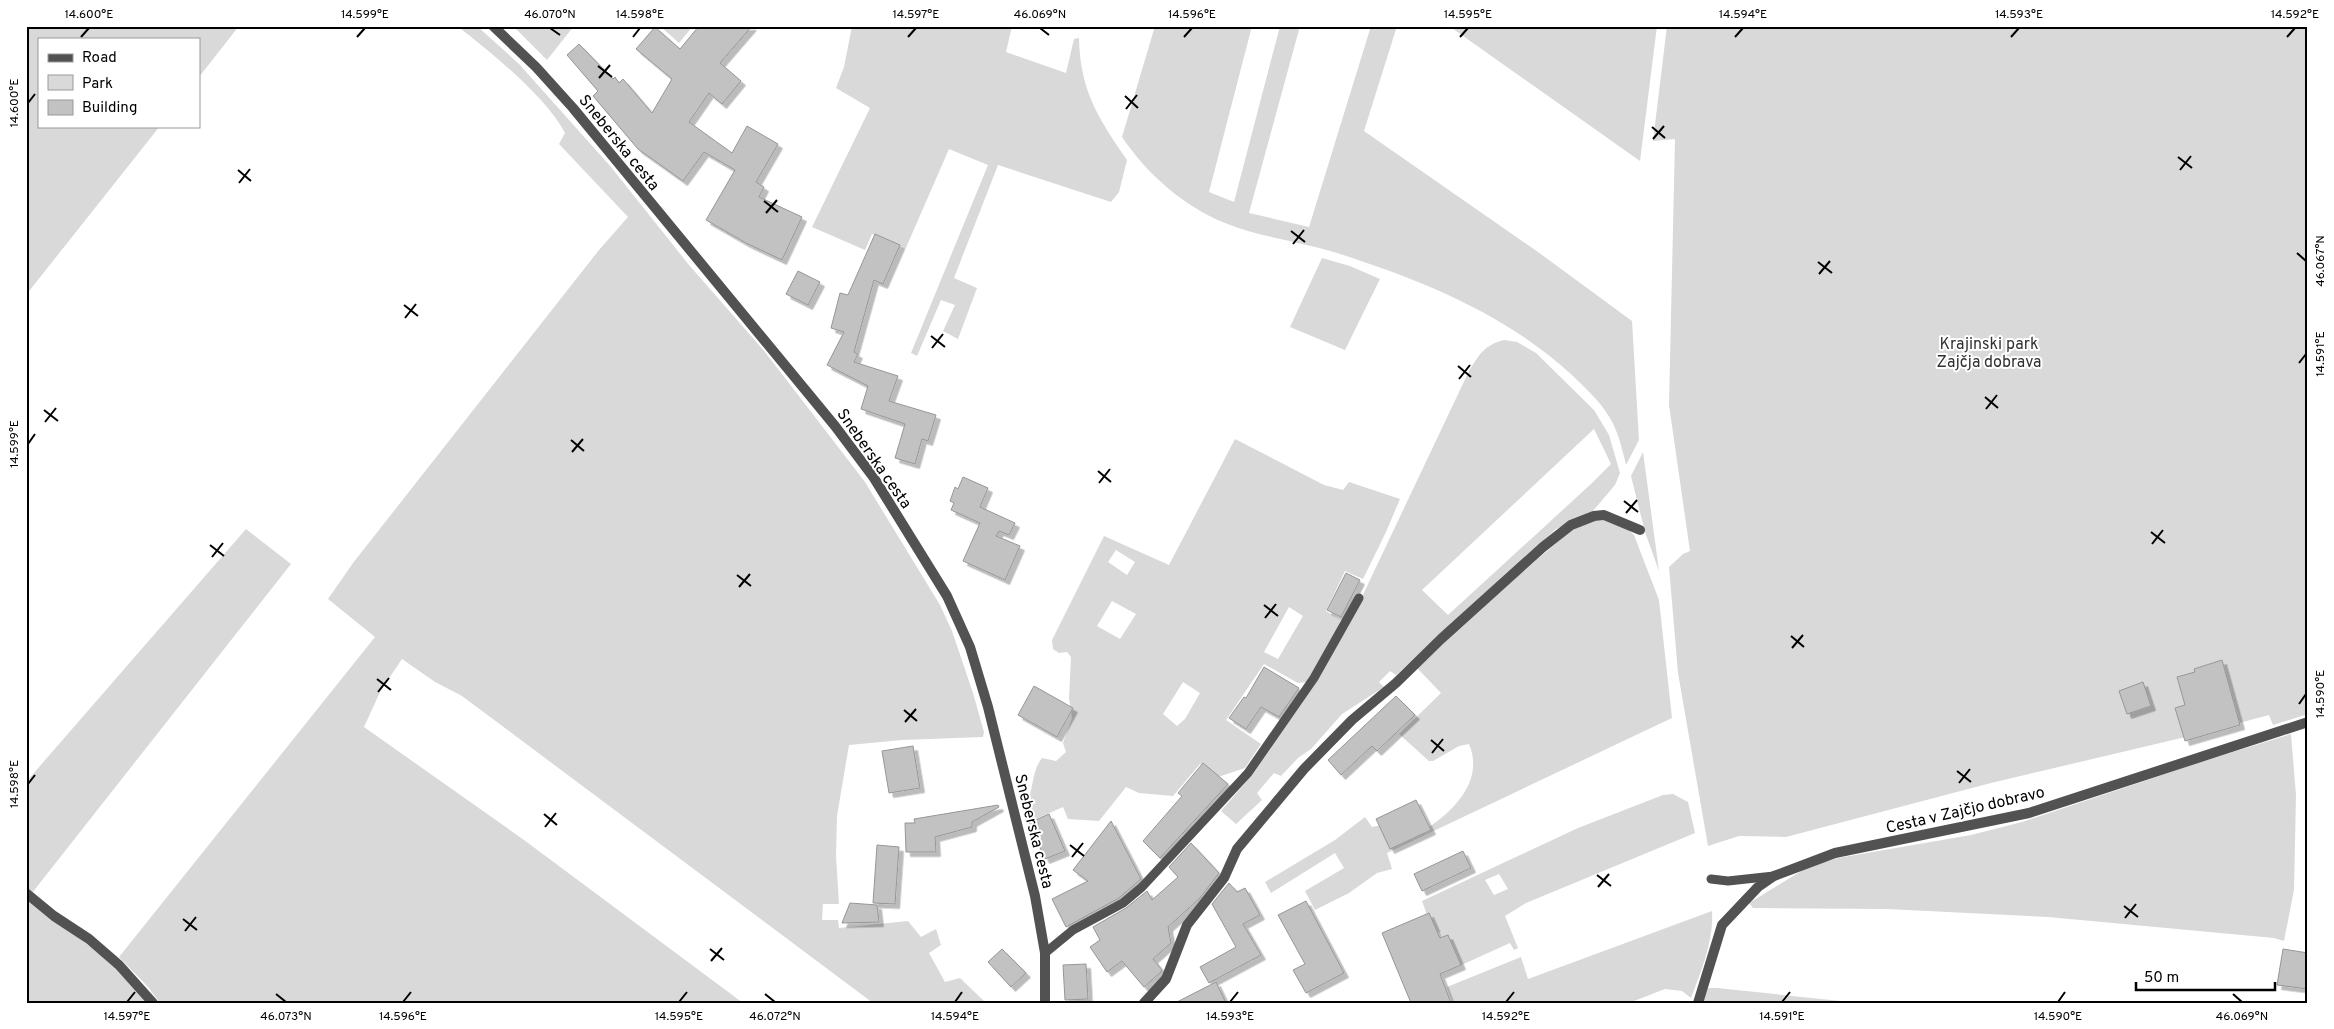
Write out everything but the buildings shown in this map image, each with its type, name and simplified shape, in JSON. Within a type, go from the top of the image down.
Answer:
[{"type":"street","name":"Sneberska cesta","points":[[493,26],[527,58],[573,108],[813,398],[874,478],[935,575],[967,640],[988,707],[1035,896],[1045,953],[1045,1003]]},
{"type":"street","points":[[1144,1003],[1166,979],[1187,925],[1224,878],[1237,849],[1304,769],[1352,720],[1396,683],[1441,639],[1570,525],[1604,514],[1640,530]]},
{"type":"street","name":"Cesta v Zajčjo dobravo","points":[[1698,1003],[1722,925],[1744,900],[1774,876],[1835,853],[2029,813],[2308,722]]},
{"type":"street","points":[[26,893],[112,958],[154,1003]]},
{"type":"lane","points":[[1045,953],[1072,930],[1123,903],[1142,887],[1248,773],[1314,678],[1359,598]]},
{"type":"lane","points":[[1711,879],[1728,881],[1774,876]]},
{"type":"green space","points":[[26,26],[239,26],[200,76],[200,38],[38,38],[38,128],[158,128],[26,295]]},
{"type":"green space","points":[[457,26],[477,26],[519,64],[611,167],[689,265],[765,352],[865,482],[940,605],[952,631],[973,693],[984,732],[983,737],[902,740],[849,745],[837,816],[836,856],[839,904],[823,904],[822,920],[838,920],[839,928],[908,921],[921,937],[936,929],[941,945],[929,953],[945,982],[960,978],[986,1003],[873,1003],[462,696],[435,682],[402,659],[381,690],[364,727],[524,840],[743,1003],[160,1003],[148,987],[119,957],[375,637],[328,599],[353,563],[599,250],[628,217],[559,144],[565,133],[545,105],[517,76]]},
{"type":"green space","points":[[513,26],[574,26],[547,60]]},
{"type":"green space","points":[[660,26],[693,26],[679,43]]},
{"type":"green space","points":[[852,26],[1012,26],[1006,52],[1066,73],[1074,39],[1079,38],[1083,73],[1092,103],[1107,131],[1127,160],[1119,192],[1111,202],[998,165],[954,278],[977,288],[958,339],[943,331],[955,305],[941,300],[917,356],[911,353],[988,165],[949,149],[905,250],[872,234],[865,250],[812,227],[870,108],[836,88],[844,67]]},
{"type":"green space","points":[[1155,26],[1252,26],[1209,192],[1234,202],[1280,26],[1300,26],[1249,213],[1309,227],[1371,26],[1397,26],[1364,131],[1538,252],[1632,321],[1639,440],[1626,465],[1614,427],[1608,415],[1592,394],[1547,354],[1490,316],[1461,301],[1398,274],[1334,252],[1251,232],[1225,223],[1195,208],[1167,188],[1143,164],[1122,137]]},
{"type":"green space","points":[[1449,26],[1657,26],[1640,161]]},
{"type":"green space","name":"Krajinski park Zajčja dobrava","points":[[1667,26],[2308,26],[2308,714],[2273,725],[2269,715],[2194,735],[1991,783],[1786,837],[1739,836],[1708,846],[1678,673],[1669,567],[1683,554],[1690,551],[1669,405],[1675,139],[1653,141]]},
{"type":"green space","points":[[1322,258],[1350,266],[1380,279],[1345,350],[1290,327]]},
{"type":"green space","points":[[1504,340],[1517,342],[1536,353],[1594,410],[1609,435],[1620,473],[1615,485],[1593,511],[1556,529],[1396,675],[1390,671],[1379,682],[1384,687],[1342,714],[1311,749],[1298,758],[1281,776],[1274,773],[1257,793],[1262,800],[1236,824],[1221,811],[1253,774],[1320,677],[1351,620],[1469,371],[1483,351]],"holes":[[[1594,429],[1611,464],[1448,615],[1422,590]]]},
{"type":"green space","points":[[1235,439],[1324,485],[1343,490],[1349,482],[1400,499],[1363,579],[1345,571],[1326,611],[1341,620],[1330,644],[1307,682],[1298,683],[1264,664],[1226,720],[1261,744],[1245,768],[1218,777],[1200,764],[1173,796],[1139,793],[1126,787],[1099,821],[1068,819],[1063,807],[1029,822],[1025,808],[1038,763],[1042,758],[1056,761],[1066,752],[1063,743],[1072,718],[1069,698],[1071,657],[1067,652],[1059,653],[1053,649],[1052,640],[1104,536],[1169,565]],"holes":[[[1116,550],[1135,562],[1127,575],[1108,562]],[[1112,601],[1136,614],[1120,639],[1097,626]],[[1289,607],[1303,616],[1278,659],[1264,652]],[[1183,682],[1200,693],[1185,719],[1177,726],[1163,714]]]},
{"type":"green space","points":[[1643,452],[1659,571],[1645,532],[1631,476]]},
{"type":"green space","points":[[1609,520],[1622,524],[1634,535],[1659,600],[1672,718],[1387,853],[1392,869],[1377,873],[1349,893],[1315,910],[1305,891],[1344,868],[1335,853],[1271,893],[1265,882],[1335,840],[1365,817],[1372,827],[1387,824],[1429,827],[1449,811],[1465,792],[1470,781],[1473,757],[1469,744],[1459,746],[1433,761],[1429,761],[1399,734],[1441,693],[1417,668],[1486,603],[1573,529],[1594,521]]},
{"type":"green space","points":[[246,529],[291,564],[32,893],[26,888],[26,782]]},
{"type":"green space","points":[[2291,734],[2296,795],[2294,890],[2284,941],[2274,938],[2048,917],[1887,909],[1753,908],[1749,903],[1808,867],[1838,858],[1971,835],[2022,822]]},
{"type":"green space","points":[[1673,794],[1688,802],[1695,833],[1526,903],[1505,916],[1518,948],[1514,950],[1510,943],[1457,967],[1441,932],[1434,934],[1422,901],[1578,828],[1663,795]],"holes":[[[1499,874],[1508,889],[1494,895],[1485,880]]]},
{"type":"green space","points":[[26,898],[109,961],[149,1003],[26,1003]]},
{"type":"green space","points":[[1712,911],[1709,945],[1691,998],[1682,991],[1665,989],[1629,1003],[1453,1003],[1447,987],[1521,957],[1528,979]]},
{"type":"green space","points":[[1708,988],[1717,988],[1860,1003],[1702,1003]]}]
